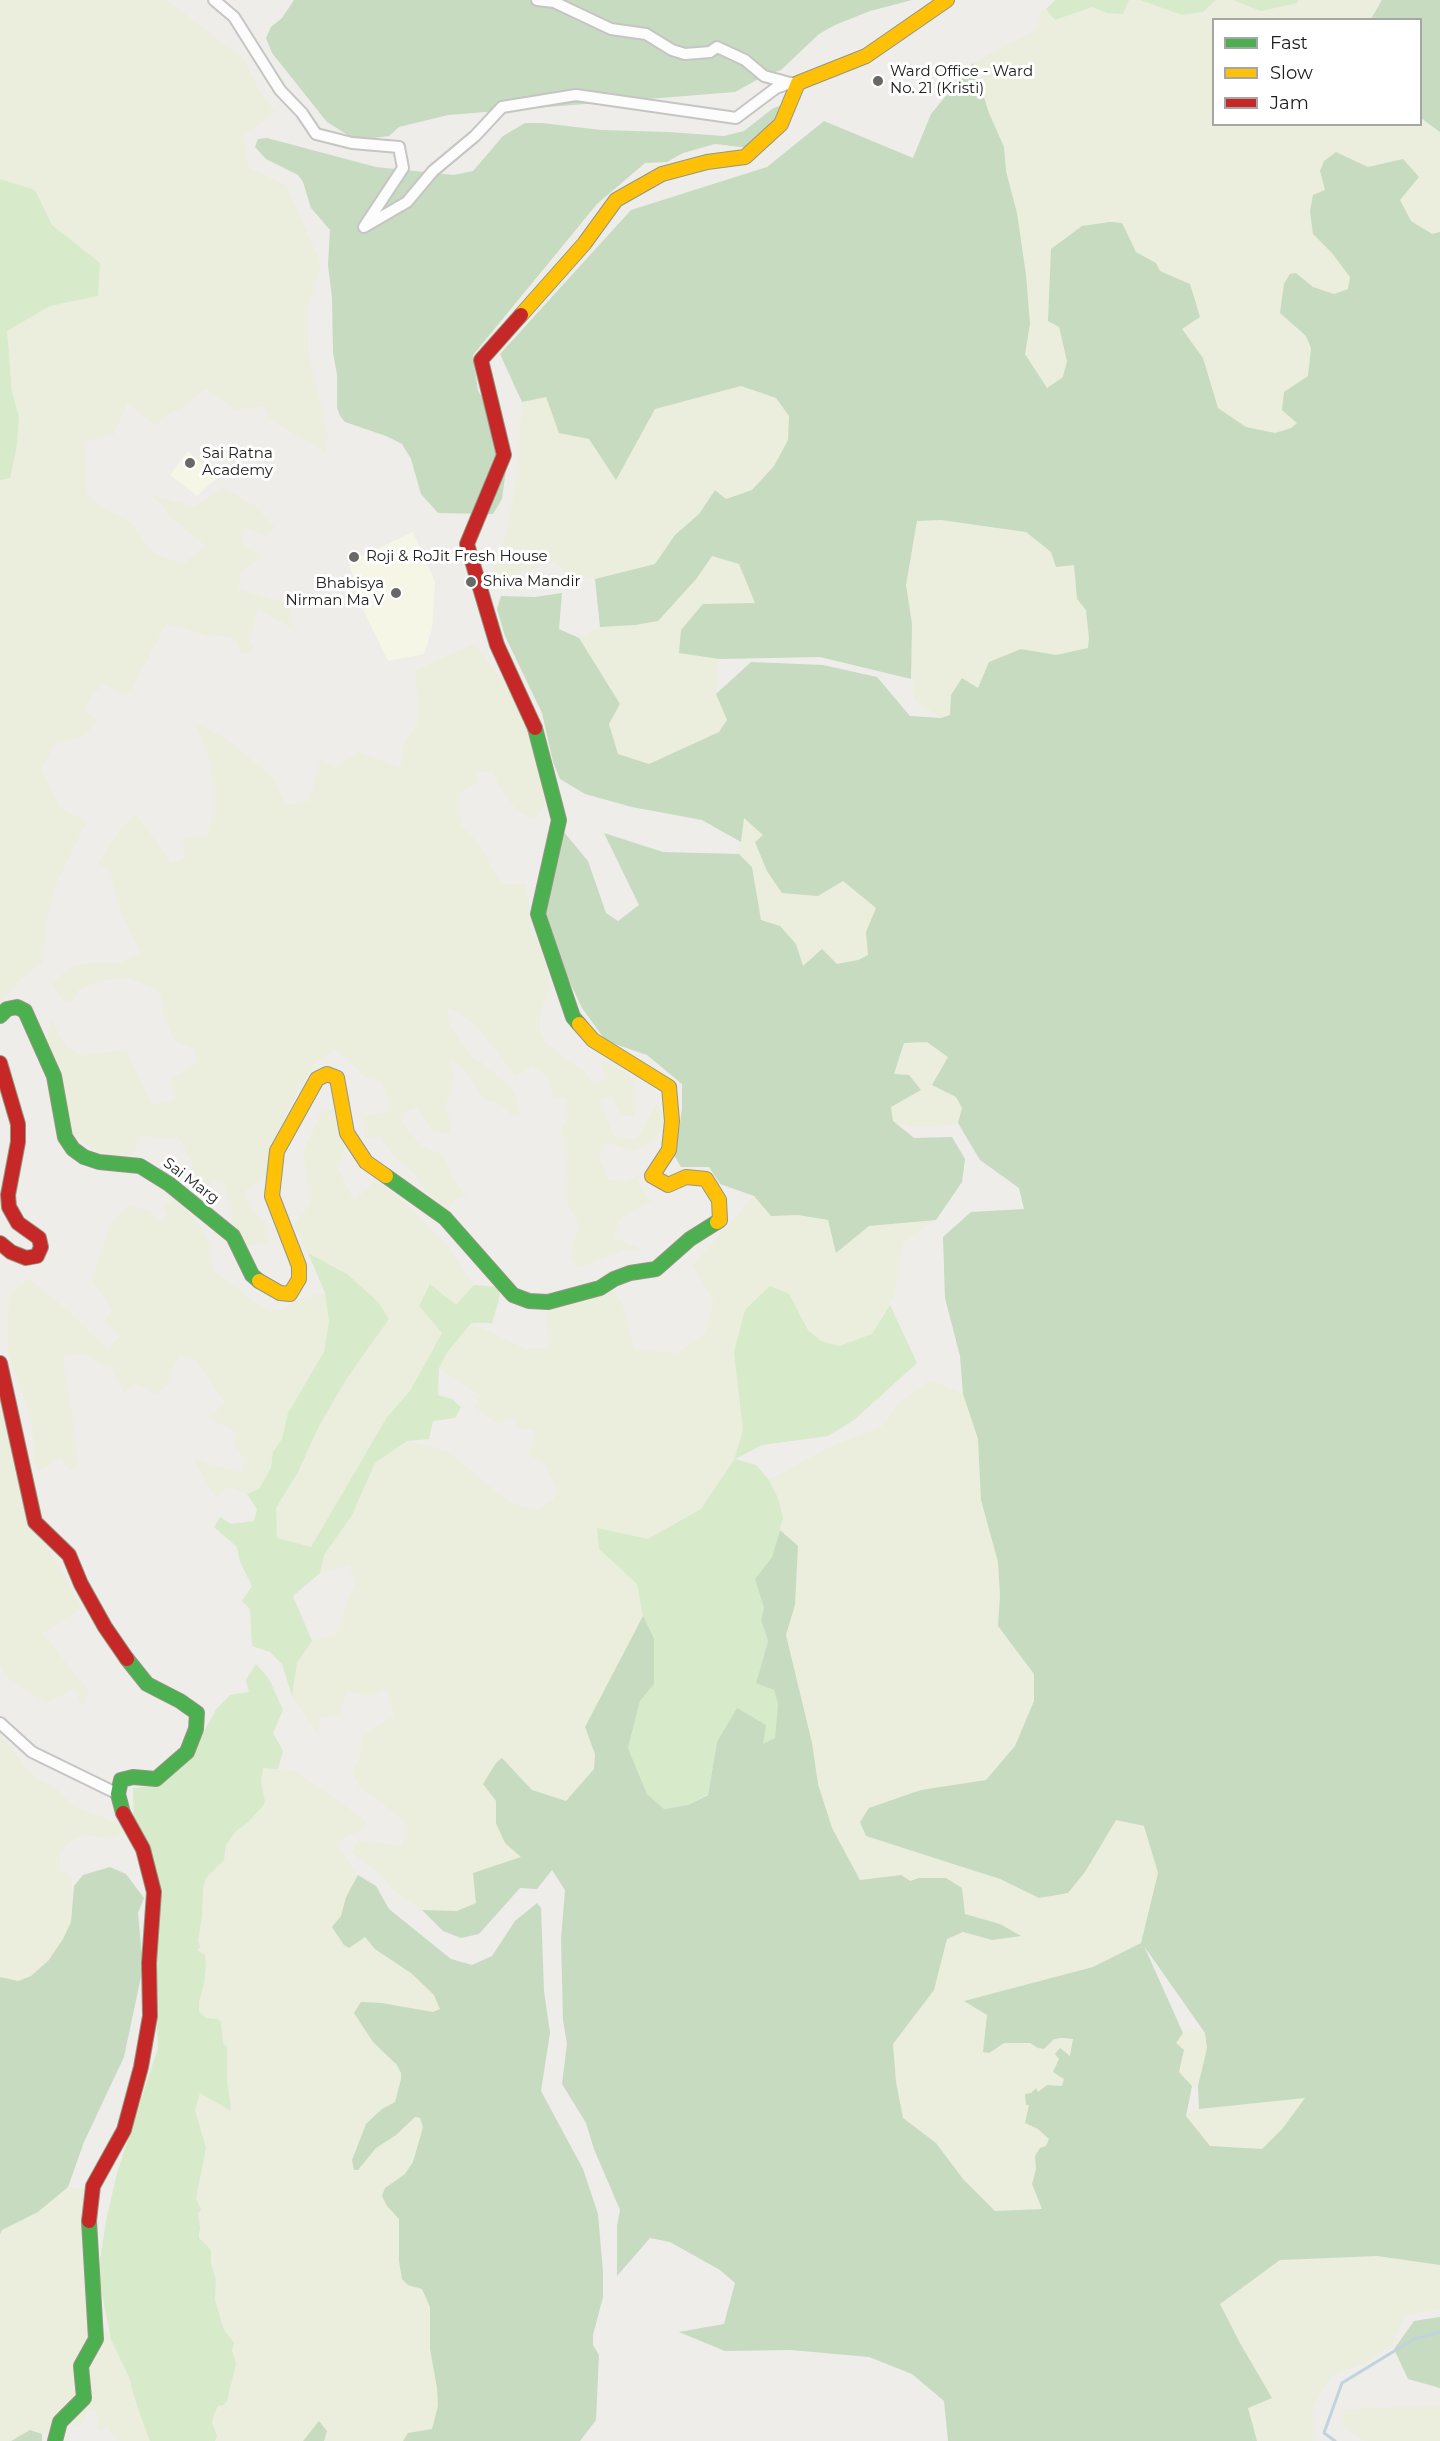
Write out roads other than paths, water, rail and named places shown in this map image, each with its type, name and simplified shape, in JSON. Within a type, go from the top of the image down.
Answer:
[{"type":"street","points":[[214,0],[234,17],[280,90],[302,113],[316,134],[352,143],[399,147],[403,168],[364,227],[407,202],[433,171],[475,136],[502,106],[576,95],[736,118],[776,88],[866,56],[947,0]]},
{"type":"street","points":[[537,0],[554,2],[610,29],[646,34],[672,50],[685,54],[710,52],[717,47],[745,60],[764,76],[794,83]]},
{"type":"street","name":"Sai Marg","points":[[0,1016],[7,1009],[17,1007],[28,1017],[54,1076],[65,1137],[73,1149],[92,1160],[110,1164],[134,1164],[147,1169],[233,1236],[248,1268],[259,1281],[274,1291],[290,1294],[298,1279],[299,1266],[272,1196],[277,1151],[310,1089],[317,1079],[327,1074],[337,1078],[347,1133],[366,1162],[445,1218],[513,1295],[530,1301],[548,1302],[600,1288],[630,1273],[656,1269],[690,1239],[720,1220],[719,1200],[706,1179],[686,1177],[668,1185],[652,1176],[669,1150],[672,1120],[669,1087],[593,1040],[573,1017],[538,914],[559,820],[537,732],[497,645],[467,544],[504,455],[481,360],[584,244],[616,201],[662,174],[707,162],[745,157],[781,124],[794,83]]},
{"type":"street","points":[[0,1063],[18,1124],[18,1142],[8,1195],[9,1208],[18,1223],[39,1238],[41,1246],[37,1256],[26,1258],[10,1252],[0,1243]]},
{"type":"street","points":[[0,1363],[35,1522],[69,1555],[81,1584],[105,1627],[147,1684],[180,1701],[197,1713],[196,1729],[187,1752],[156,1779],[133,1777],[121,1780],[118,1794],[124,1817],[143,1849],[154,1892],[149,1963],[150,2016],[141,2067],[124,2130],[93,2186],[88,2230],[96,2339],[81,2366],[84,2398],[60,2422],[56,2441]]},
{"type":"street","points":[[0,1724],[32,1752],[118,1794]]},
{"type":"waterway","points":[[1335,2441],[1324,2433],[1342,2383],[1414,2339],[1440,2332]]},
{"type":"place","name":"Ward Office - Ward No. 21 (Kristi)","points":[[878,81]]},
{"type":"place","name":"Sai Ratna Academy","points":[[190,463]]},
{"type":"place","name":"Roji & RoJit Fresh House","points":[[354,557]]},
{"type":"place","name":"Shiva Mandir","points":[[471,582]]},
{"type":"place","name":"Bhabisya Nirman Ma V","points":[[396,593]]}]
